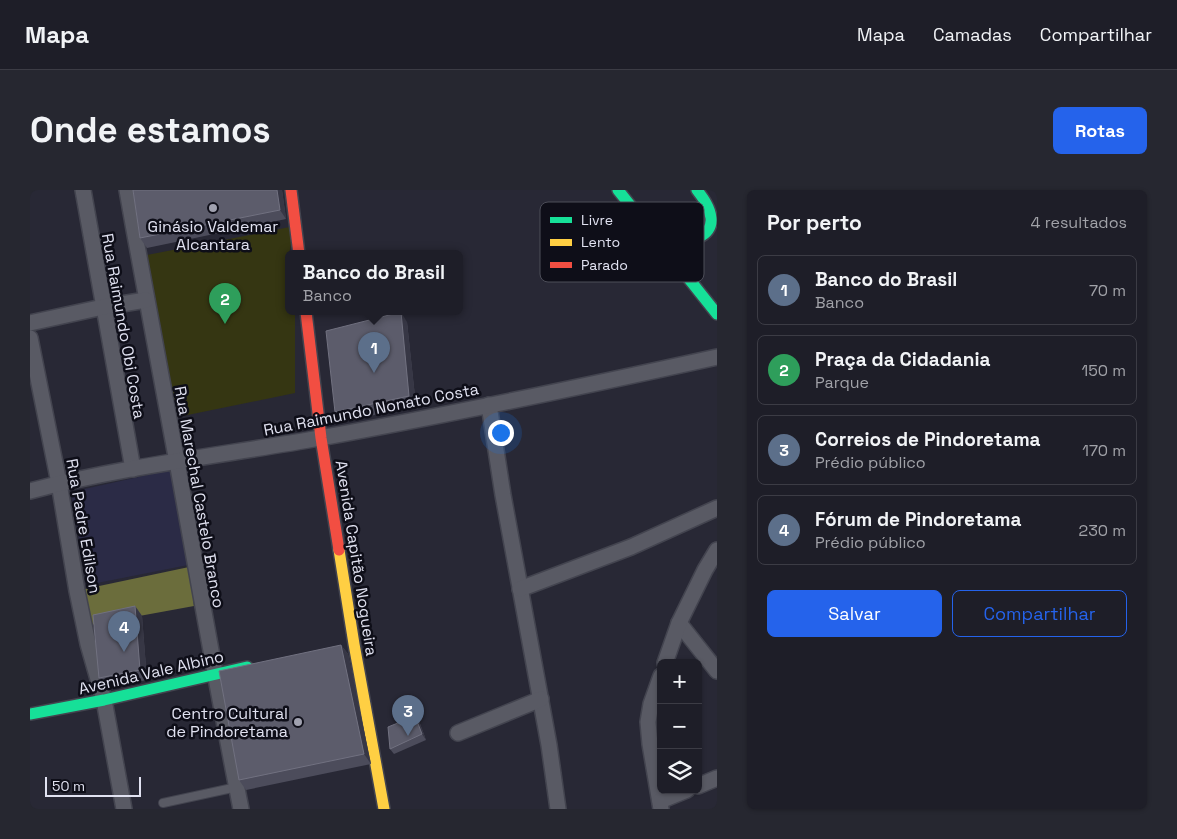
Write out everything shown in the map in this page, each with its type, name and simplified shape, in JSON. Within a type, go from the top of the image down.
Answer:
[{"type":"main road","points":[[291,190],[298,250]]},
{"type":"main road","points":[[618,190],[628,202]]},
{"type":"main road","points":[[628,190],[639,202]]},
{"type":"main road","points":[[697,190],[706,204],[711,220],[704,234]]},
{"type":"main road","points":[[691,282],[717,314]]},
{"type":"main road","name":"Avenida Capitão Nogueira","points":[[307,315],[330,436],[349,645],[384,809]]},
{"type":"main road","points":[[349,645],[367,640]]},
{"type":"main road","name":"Avenida Vale Albino","points":[[30,714],[104,700],[261,664]]},
{"type":"street","name":"Rua Raimundo Obi Costa","points":[[82,190],[132,469]]},
{"type":"street","name":"Rua Marechal Castelo Branco","points":[[132,195],[146,300],[214,674],[241,809]]},
{"type":"street","points":[[30,323],[146,300]]},
{"type":"street","name":"Rua Padre Edilson","points":[[30,338],[59,483],[77,591],[88,644],[104,700],[124,809]]},
{"type":"street","name":"Rua Raimundo Nonato Costa","points":[[30,491],[59,483],[132,469],[330,436],[489,405],[717,357]]},
{"type":"street","points":[[489,405],[520,589],[549,744],[558,809]]},
{"type":"street","points":[[520,589],[631,547],[717,508]]},
{"type":"street","points":[[666,659],[678,623],[717,550]]},
{"type":"street","points":[[678,623],[717,672]]},
{"type":"street","points":[[657,687],[651,704],[648,722],[660,805],[680,794]]},
{"type":"street","points":[[458,733],[541,699]]},
{"type":"street","points":[[702,784],[717,778]]},
{"type":"lane","points":[[163,803],[237,787]]},
{"type":"shaded area","points":[[295,226],[290,250],[285,250],[285,315],[295,315],[295,393],[168,419],[147,255]]},
{"type":"shaded area","points":[[170,470],[188,565],[87,585],[71,492]]},
{"type":"shaded area","points":[[189,567],[194,606],[90,625],[85,589]]},
{"type":"building","name":"Ginásio Valdemar Alcantara","points":[[133,190],[277,190],[280,210],[140,238]]},
{"type":"building","points":[[389,315],[401,315],[409,396],[335,412],[326,331]]},
{"type":"building","points":[[135,606],[140,670],[99,678],[93,615]]},
{"type":"building","name":"Centro Cultural de Pindoretama","points":[[341,645],[364,754],[239,780],[219,671]]},
{"type":"building","points":[[415,716],[422,734],[390,749],[388,727]]},
{"type":"traffic: fast","points":[[618,190],[628,202]]},
{"type":"traffic: fast","points":[[697,190],[706,203],[711,218],[711,225],[704,234]]},
{"type":"traffic: fast","points":[[691,282],[717,314]]},
{"type":"traffic: fast","points":[[30,714],[104,700],[247,667]]},
{"type":"traffic: slow","points":[[339,550],[384,809]]},
{"type":"traffic: jam","points":[[291,190],[298,250]]},
{"type":"traffic: jam","points":[[306,315],[321,438],[339,550]]},
{"type":"place","name":"Ginásio Valdemar Alcantara","points":[[213,208]]},
{"type":"place","name":"Praça da Cidadania","points":[[225,324]]},
{"type":"place","name":"Banco do Brasil","points":[[374,373]]},
{"type":"place","name":"Fórum de Pindoretama","points":[[124,652]]},
{"type":"place","name":"Centro Cultural de Pindoretama","points":[[298,722]]},
{"type":"place","name":"Correios de Pindoretama","points":[[408,736]]}]
